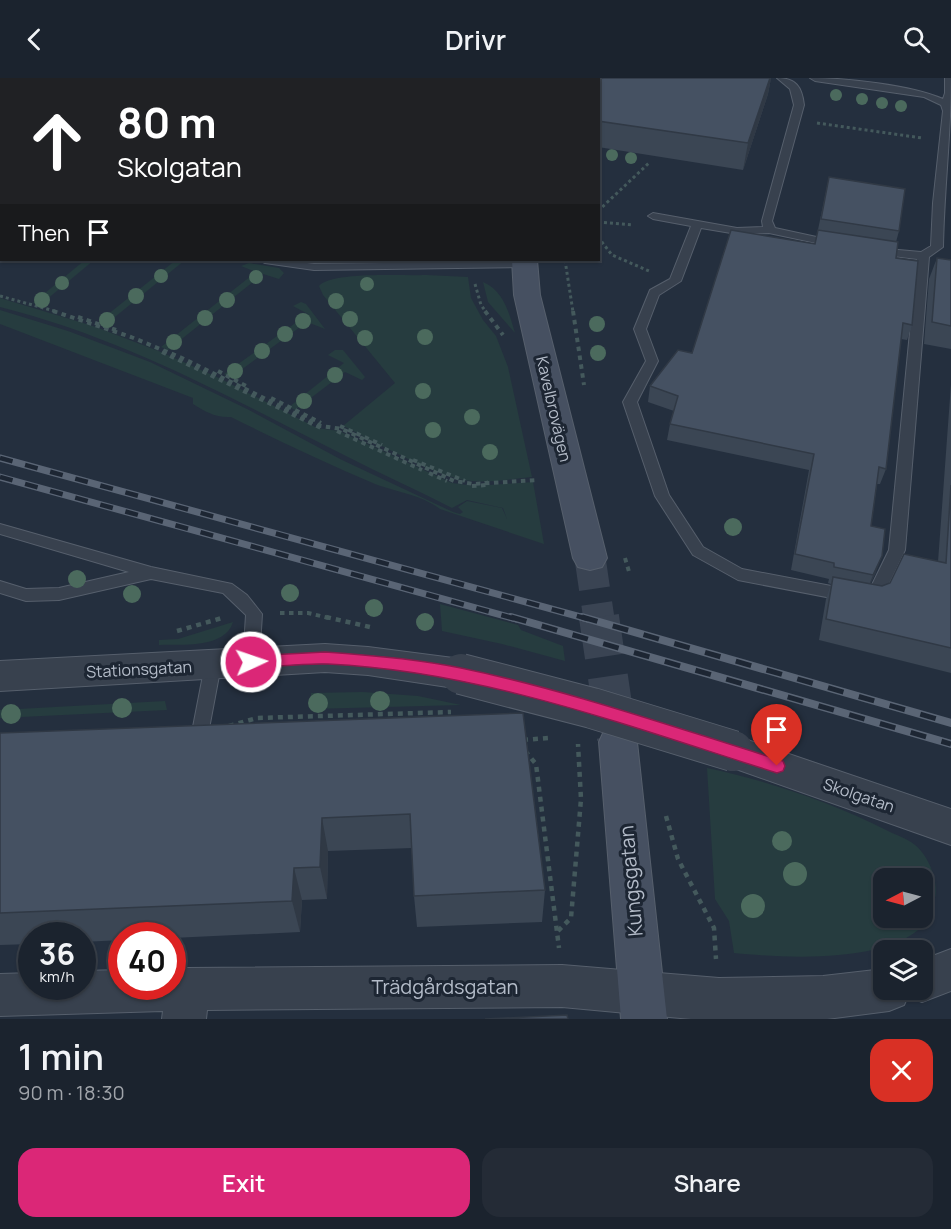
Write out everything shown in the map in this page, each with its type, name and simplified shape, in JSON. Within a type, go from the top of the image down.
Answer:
[{"type":"main road","name":"Kavelbrovägen","points":[[524,262],[527,294],[590,558]]},
{"type":"main road","name":"Kungsgatan","points":[[618,742],[643,1007]]},
{"type":"street","name":"Stationsgatan","points":[[0,676],[325,658],[380,662],[460,674],[581,704],[733,751]]},
{"type":"street","name":"Skolgatan","points":[[733,751],[951,827]]},
{"type":"street","points":[[933,977],[951,970]]},
{"type":"street","name":"Trädgårdsgatan","points":[[0,995],[185,1004],[562,986],[643,1007],[719,1000],[823,998],[873,992]]},
{"type":"lane","points":[[770,230],[767,221],[799,105],[798,91],[790,82],[782,78]]},
{"type":"lane","points":[[815,78],[926,95],[945,103],[948,111],[938,203],[937,247],[923,256],[867,249]]},
{"type":"lane","points":[[945,103],[950,93],[950,78]]},
{"type":"lane","points":[[653,216],[737,231],[770,230],[785,235],[844,245]]},
{"type":"lane","points":[[697,224],[675,281],[654,293],[640,329],[652,361],[630,402],[662,496],[698,551],[738,574],[873,600],[897,550],[923,256]]},
{"type":"lane","points":[[272,261],[314,267],[524,262]]},
{"type":"lane","points":[[0,529],[151,573],[227,588],[254,614],[251,662]]},
{"type":"lane","points":[[0,587],[26,595],[59,594],[151,573]]},
{"type":"lane","points":[[176,735],[199,734],[213,664]]},
{"type":"path","points":[[812,122],[932,140]]},
{"type":"path","points":[[600,209],[650,162]]},
{"type":"path","points":[[600,222],[634,225],[653,216]]},
{"type":"path","points":[[600,240],[612,255],[675,281]]},
{"type":"path","points":[[565,261],[567,280]]},
{"type":"path","points":[[0,296],[98,323],[168,350],[208,367],[321,423],[343,426],[448,475],[473,482],[486,480],[487,483],[533,480]]},
{"type":"path","points":[[199,734],[257,718],[460,712]]},
{"type":"path","points":[[516,741],[536,764],[557,932],[571,918],[577,860],[581,799],[577,735]]},
{"type":"path","points":[[665,807],[678,860],[714,928],[716,947]]},
{"type":"green space","points":[[84,261],[93,261],[40,305],[33,303]]},
{"type":"green space","points":[[175,261],[184,261],[105,325],[97,323]]},
{"type":"green space","points":[[249,263],[279,268],[284,273],[279,279],[263,274],[168,350],[161,347],[256,272],[241,266]]},
{"type":"green space","points":[[353,276],[468,277],[471,298],[483,320],[496,336],[508,367],[532,477],[486,482],[458,479],[425,467],[343,426],[395,383],[323,295],[319,286],[326,281]]},
{"type":"green space","points":[[483,282],[501,297],[508,310],[515,333],[488,302]]},
{"type":"green space","points":[[0,298],[93,326],[161,352],[219,378],[317,428],[339,431],[452,483],[475,486],[533,482],[544,544],[440,509],[417,497],[375,484],[231,417],[221,417],[207,412],[193,404],[193,398],[0,324],[0,310],[68,331],[150,362],[247,409],[342,460],[453,512],[460,514],[463,512],[458,507],[467,501],[502,508],[507,519],[503,508],[467,500],[452,508],[177,372],[90,335],[0,307]]},
{"type":"green space","points":[[301,302],[306,304],[325,329],[307,322],[230,378],[224,374],[308,314],[293,306]]},
{"type":"green space","points":[[335,350],[343,350],[365,377],[362,380],[345,372],[295,410],[289,407],[344,363],[328,355]]},
{"type":"green space","points":[[440,604],[518,625],[521,630],[563,646],[565,661],[442,631]]},
{"type":"green space","points":[[233,622],[228,631],[212,641],[159,645],[159,640],[178,639]]},
{"type":"green space","points":[[363,692],[418,696],[461,705],[311,709],[311,693]]},
{"type":"green space","points":[[165,701],[167,710],[0,718],[0,710]]},
{"type":"green space","points":[[707,768],[799,793],[866,820],[915,845],[920,849],[931,868],[873,868],[873,928],[919,928],[900,940],[873,940],[873,949],[866,951],[809,957],[734,953],[729,921],[715,899]]},
{"type":"green space","points":[[933,874],[936,891],[933,909]]},
{"type":"building","points":[[602,78],[770,78],[748,143],[600,121],[600,80]]},
{"type":"building","points":[[829,177],[905,189],[899,231],[821,219]]},
{"type":"building","points":[[731,230],[815,244],[818,230],[898,242],[896,258],[918,261],[912,325],[903,323],[886,469],[879,467],[871,526],[885,529],[882,556],[873,575],[834,567],[834,563],[795,554],[814,454],[670,424],[678,396],[650,386],[678,350],[692,353]]},
{"type":"building","points":[[937,258],[951,260],[951,326],[932,322]]},
{"type":"building","points":[[951,485],[951,648],[826,619],[833,577],[882,586],[890,583],[904,554],[946,563]]},
{"type":"building","points":[[523,713],[545,890],[414,896],[410,814],[322,818],[320,867],[294,868],[292,901],[0,913],[0,733]]},
{"type":"building","points":[[567,1015],[568,1019],[485,1019]]},
{"type":"tunnel","points":[[590,558],[599,619]]},
{"type":"tunnel","points":[[599,617],[617,738]]},
{"type":"railway","points":[[0,458],[588,619]]},
{"type":"railway","points":[[0,477],[516,619]]},
{"type":"railway","points":[[511,617],[951,744]]},
{"type":"railway","points":[[582,617],[951,723]]},
{"type":"route","points":[[251,662],[325,658],[404,665],[460,674],[526,689],[592,708],[777,766]]}]
